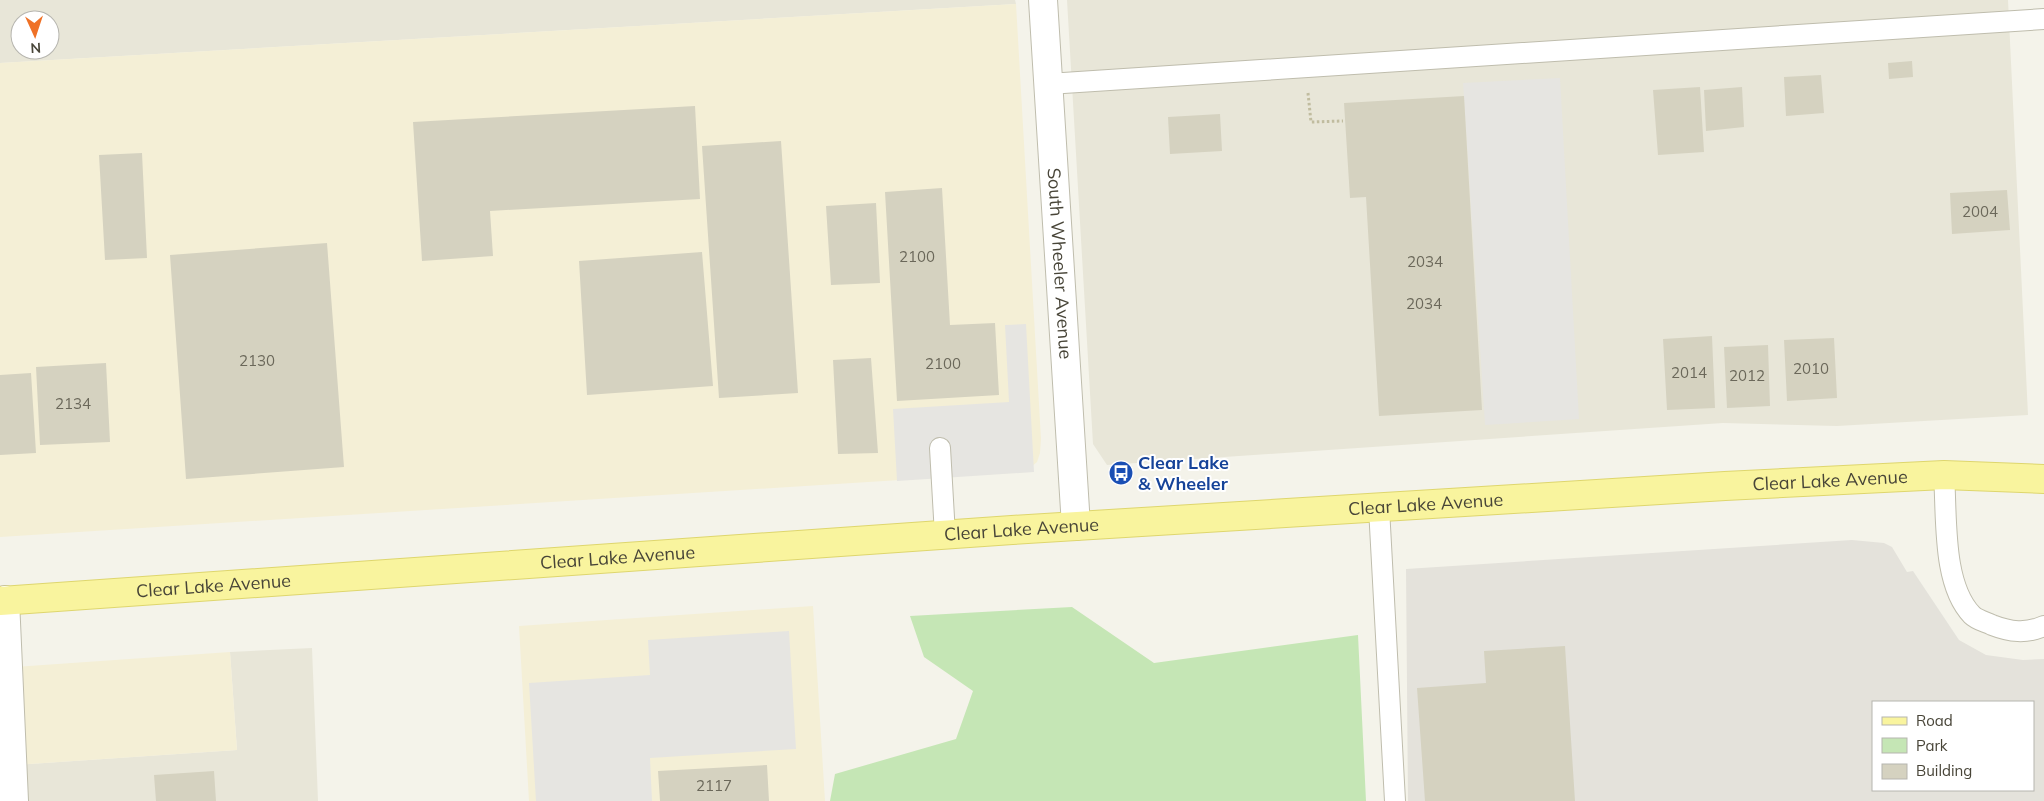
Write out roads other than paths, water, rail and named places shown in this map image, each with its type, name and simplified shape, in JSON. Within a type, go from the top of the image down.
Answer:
[{"type":"main road","name":"Clear Lake Avenue","points":[[2,600],[1076,526],[1944,475],[2044,479]]},
{"type":"street","name":"South Wheeler Avenue","points":[[1043,0],[1076,526]]},
{"type":"street","points":[[2,600],[14,801]]},
{"type":"lane","points":[[1048,84],[2044,19]]},
{"type":"lane","points":[[940,448],[944,535]]},
{"type":"lane","points":[[1944,475],[1950,572],[1959,598],[1973,617],[2008,632],[2034,630],[2044,626]]},
{"type":"lane","points":[[1380,508],[1395,801]]},
{"type":"place","name":"Clear Lake & Wheeler","points":[[1121,473]]}]
